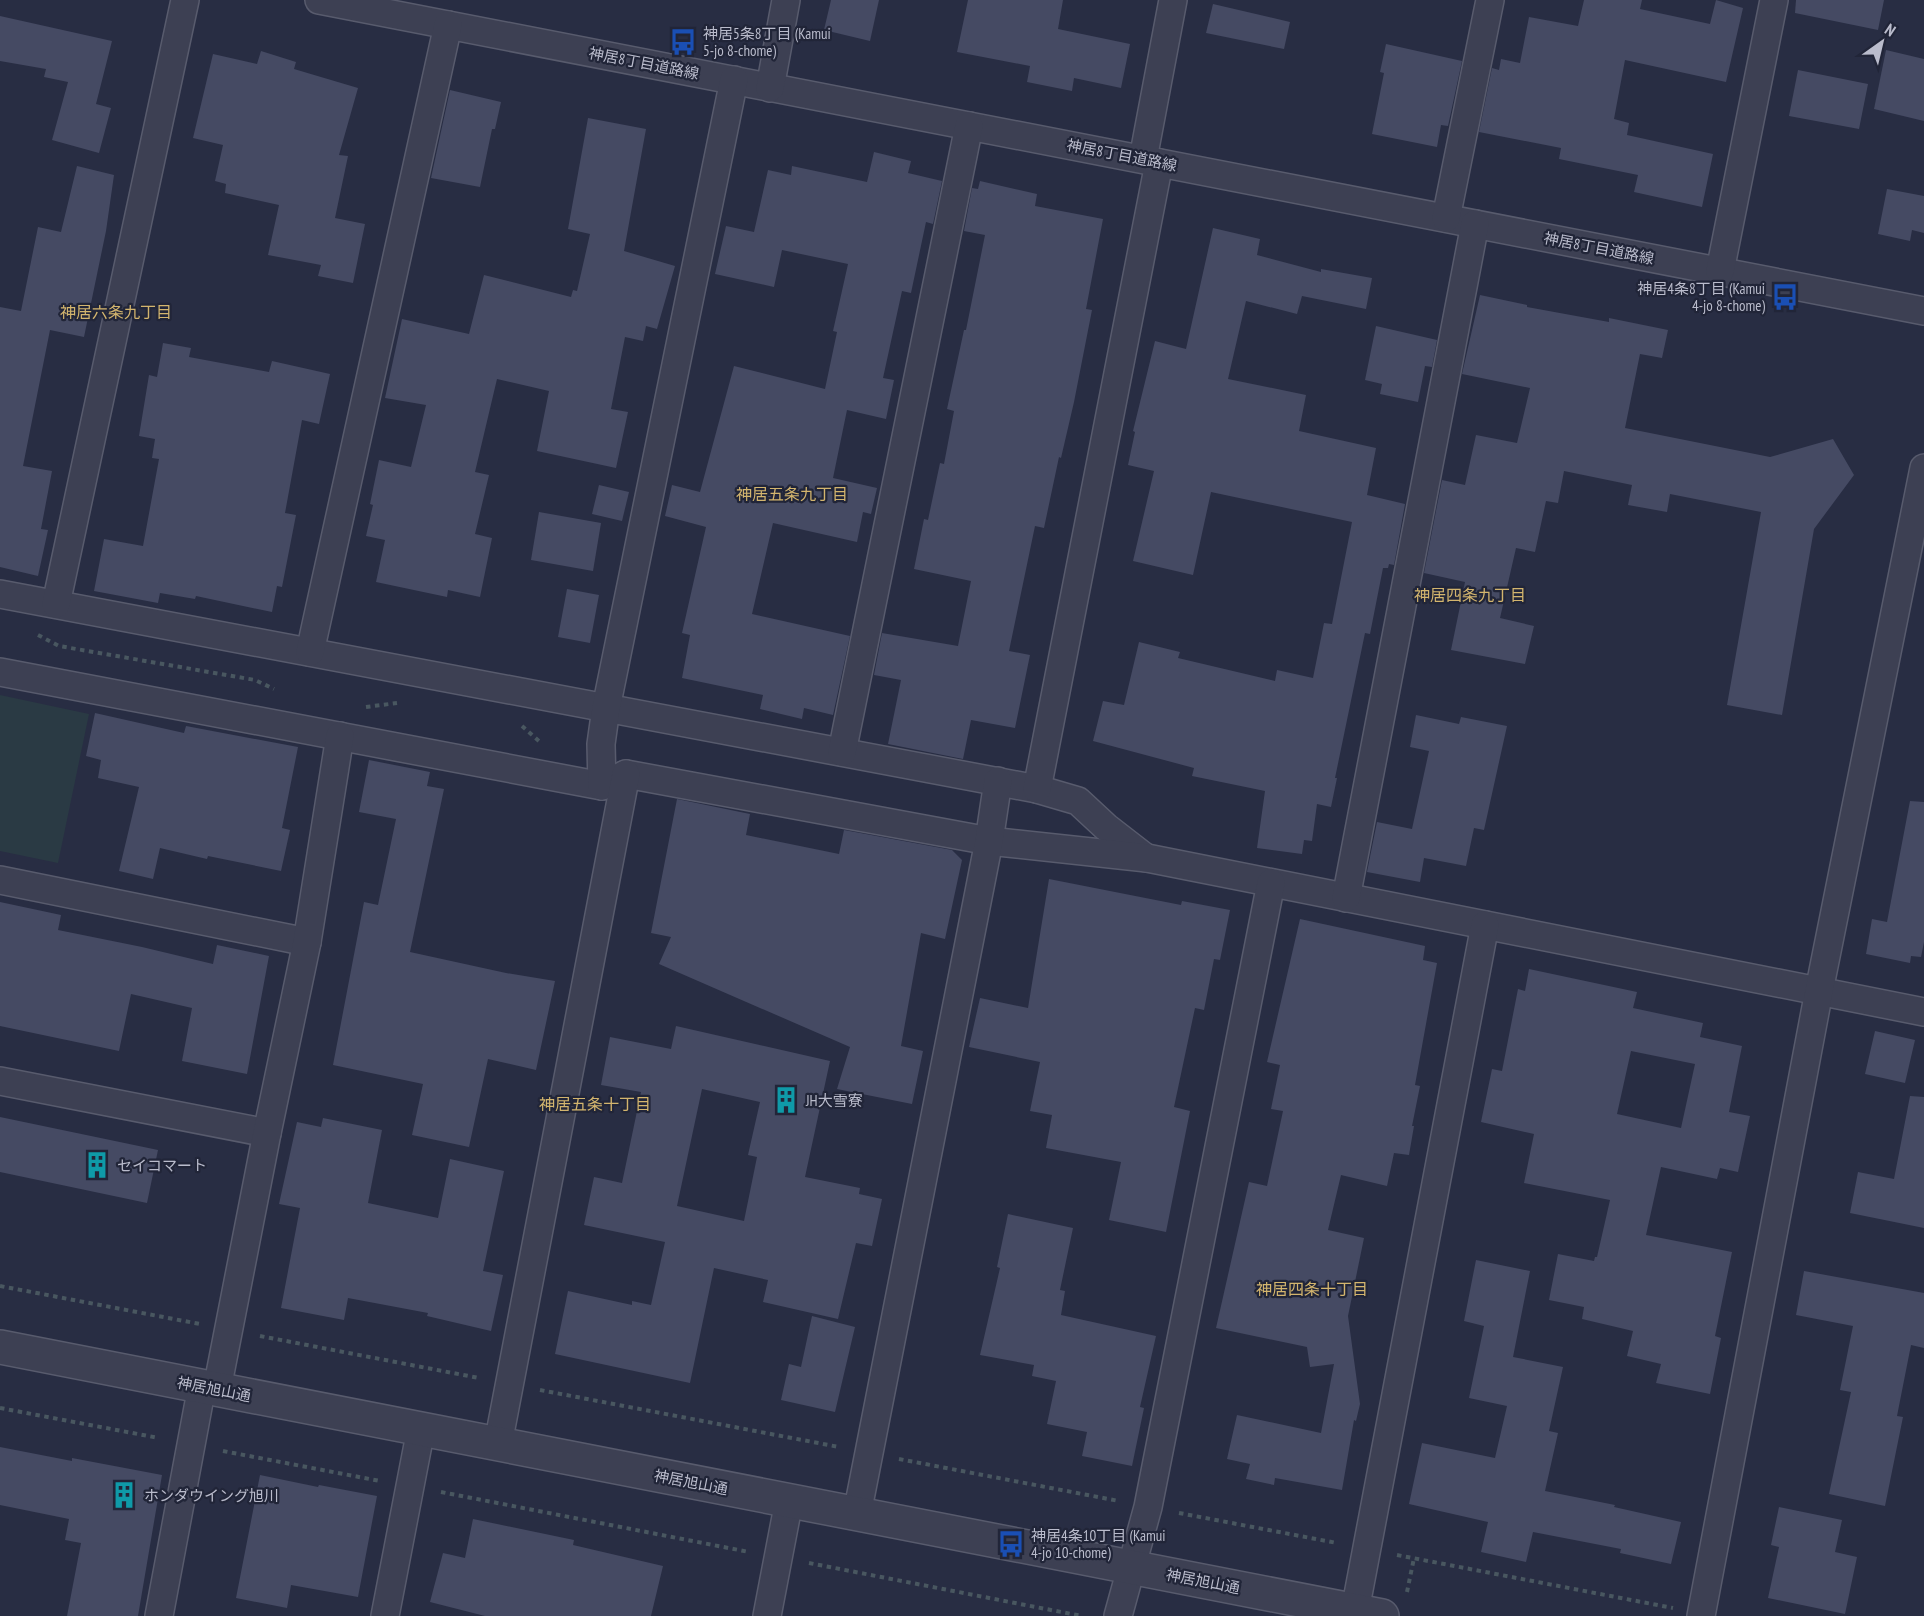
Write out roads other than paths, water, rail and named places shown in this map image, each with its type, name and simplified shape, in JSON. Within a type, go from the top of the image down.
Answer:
[{"type":"street","points":[[56,604],[185,0]]},
{"type":"street","name":"神居8丁目道路線","points":[[319,0],[420,10],[448,25],[1924,311]]},
{"type":"street","points":[[770,88],[786,0]]},
{"type":"street","points":[[1037,789],[1151,161],[1173,0]]},
{"type":"street","points":[[1446,218],[1490,0]]},
{"type":"street","points":[[1720,271],[1774,0]]},
{"type":"street","points":[[310,652],[448,25]]},
{"type":"street","points":[[602,786],[601,744],[606,708],[734,80]]},
{"type":"street","points":[[842,752],[969,126]]},
{"type":"street","points":[[1346,898],[1475,224]]},
{"type":"street","points":[[1701,1616],[1819,991],[1924,468]]},
{"type":"street","points":[[0,594],[1037,789],[1078,801],[1106,827],[1147,858]]},
{"type":"street","points":[[0,672],[602,786],[626,774],[989,842],[1147,858],[1924,1012]]},
{"type":"street","points":[[159,1616],[190,1444],[210,1388],[307,942],[340,736]]},
{"type":"street","points":[[498,1444],[626,774]]},
{"type":"street","points":[[857,1514],[999,781]]},
{"type":"street","points":[[0,880],[307,942]]},
{"type":"street","points":[[1118,1616],[1148,1507],[1271,883]]},
{"type":"street","points":[[1363,1614],[1485,925]]},
{"type":"street","points":[[0,1081],[267,1133]]},
{"type":"street","name":"神居旭山通","points":[[0,1347],[1363,1614]]},
{"type":"street","points":[[385,1616],[420,1429]]},
{"type":"street","points":[[767,1616],[789,1501]]},
{"type":"place","name":"神居5条8丁目 (Kamui 5-jo 8-chome)","points":[[683,42]]},
{"type":"place","name":"神居4条8丁目 (Kamui 4-jo 8-chome)","points":[[1785,297]]},
{"type":"place","name":"JH大雪寮","points":[[786,1100]]},
{"type":"place","name":"セイコマート","points":[[97,1165]]},
{"type":"place","name":"ホンダウイング旭川","points":[[124,1495]]},
{"type":"place","name":"神居4条10丁目 (Kamui 4-jo 10-chome)","points":[[1011,1544]]},
{"type":"district","name":"神居六条九丁目","points":[[116,312]]},
{"type":"district","name":"神居五条九丁目","points":[[792,494]]},
{"type":"district","name":"神居四条九丁目","points":[[1470,595]]},
{"type":"district","name":"神居五条十丁目","points":[[595,1104]]},
{"type":"district","name":"神居四条十丁目","points":[[1312,1289]]}]
